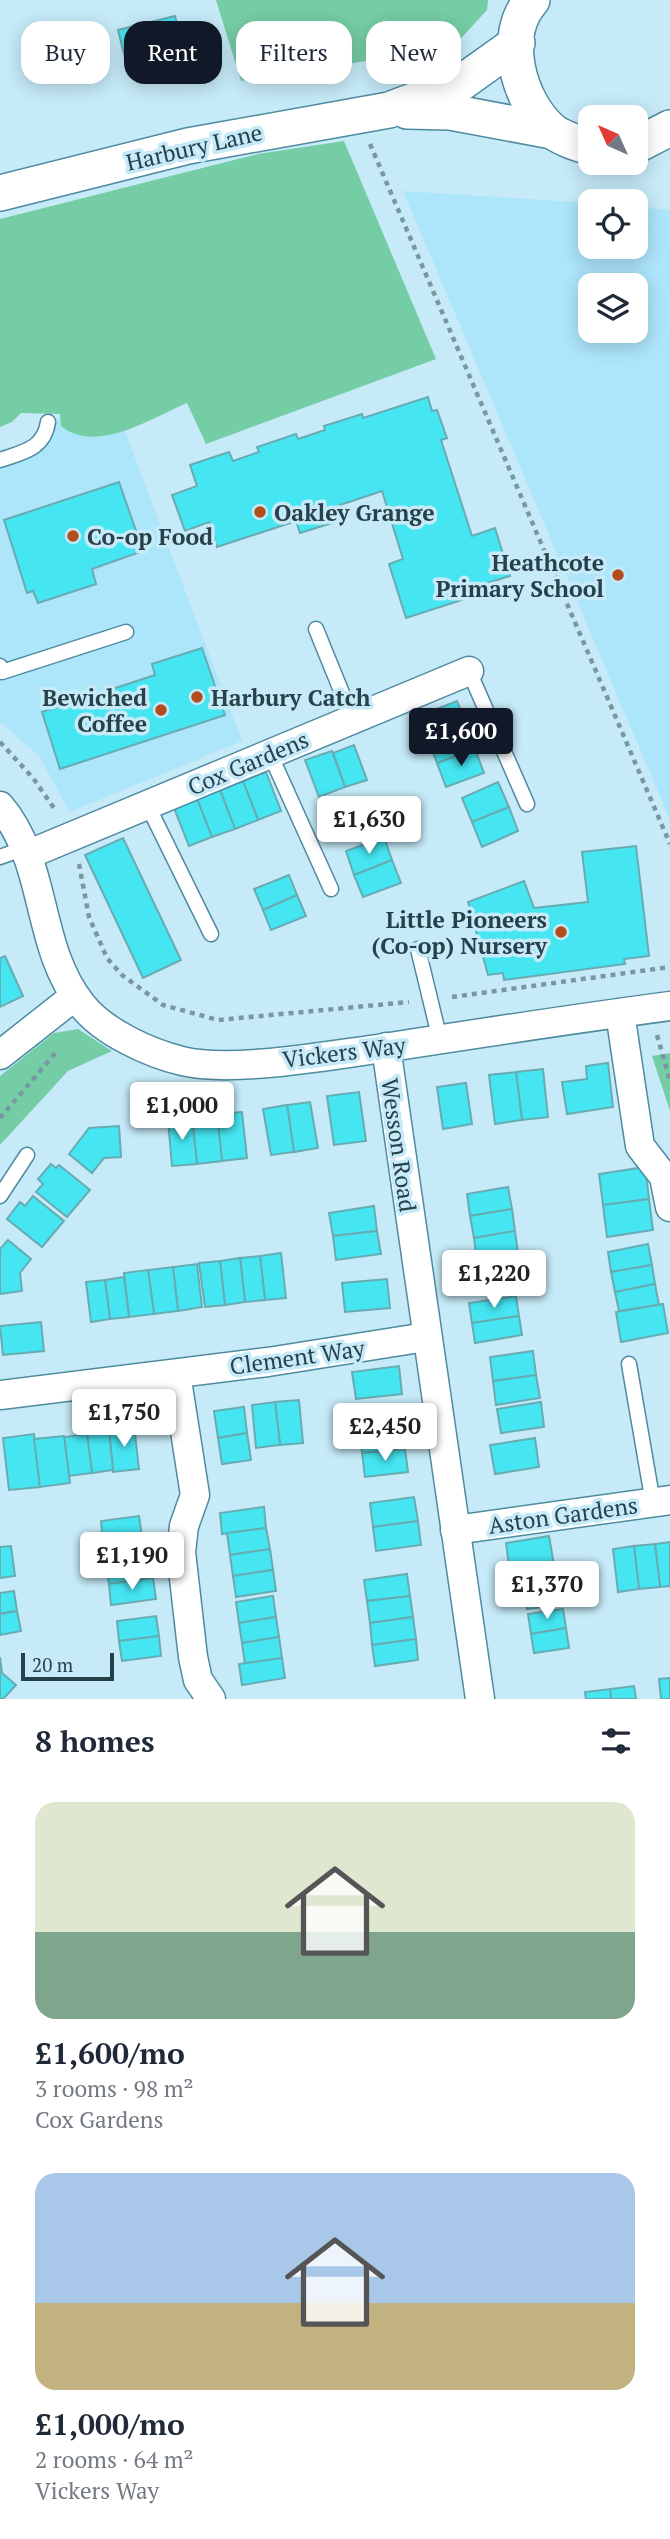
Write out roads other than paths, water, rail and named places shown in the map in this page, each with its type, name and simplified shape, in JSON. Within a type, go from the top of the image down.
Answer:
[{"type":"street","points":[[529,1],[517,43],[522,89],[532,109],[552,131],[578,143]]},
{"type":"street","name":"Harbury Lane","points":[[376,128],[461,83],[517,43]]},
{"type":"street","name":"Harbury Lane","points":[[0,193],[188,146],[376,128],[450,112],[552,131]]},
{"type":"street","points":[[648,139],[670,128]]},
{"type":"street","name":"Cox Gardens","points":[[17,853],[71,837],[148,806],[469,671]]},
{"type":"street","name":"Vickers Way","points":[[0,806],[19,832],[17,853],[66,982],[82,1004],[124,1037],[182,1061],[220,1066],[440,1040],[662,1007]]},
{"type":"street","points":[[0,1055],[82,1004]]},
{"type":"street","points":[[620,1013],[640,1146],[664,1177],[670,1208]]},
{"type":"street","name":"Wesson Road","points":[[386,1047],[480,1699]]},
{"type":"street","name":"Clement Way","points":[[0,1395],[176,1374],[426,1337]]},
{"type":"street","points":[[176,1374],[195,1495],[184,1526],[181,1552],[193,1657],[198,1680],[211,1699]]},
{"type":"street","name":"Aston Gardens","points":[[455,1531],[662,1502]]},
{"type":"lane","points":[[0,460],[38,445],[43,440],[48,422]]},
{"type":"lane","points":[[316,629],[353,720]]},
{"type":"lane","points":[[0,666],[2,672],[126,632]]},
{"type":"lane","points":[[469,671],[527,804]]},
{"type":"lane","points":[[270,754],[331,889]]},
{"type":"lane","points":[[148,806],[211,934]]},
{"type":"lane","points":[[418,949],[440,1040]]},
{"type":"lane","points":[[0,1196],[27,1155]]},
{"type":"lane","points":[[629,1364],[662,1502]]},
{"type":"place","name":"Oakley Grange","points":[[260,512]]},
{"type":"place","name":"Co-op Food","points":[[73,536]]},
{"type":"place","name":"Heathcote Primary School","points":[[618,575]]},
{"type":"place","name":"Harbury Catch","points":[[197,697]]},
{"type":"place","name":"Bewiched Coffee","points":[[161,710]]},
{"type":"place","name":"Little Pioneers (Co-op) Nursery","points":[[561,932]]}]
